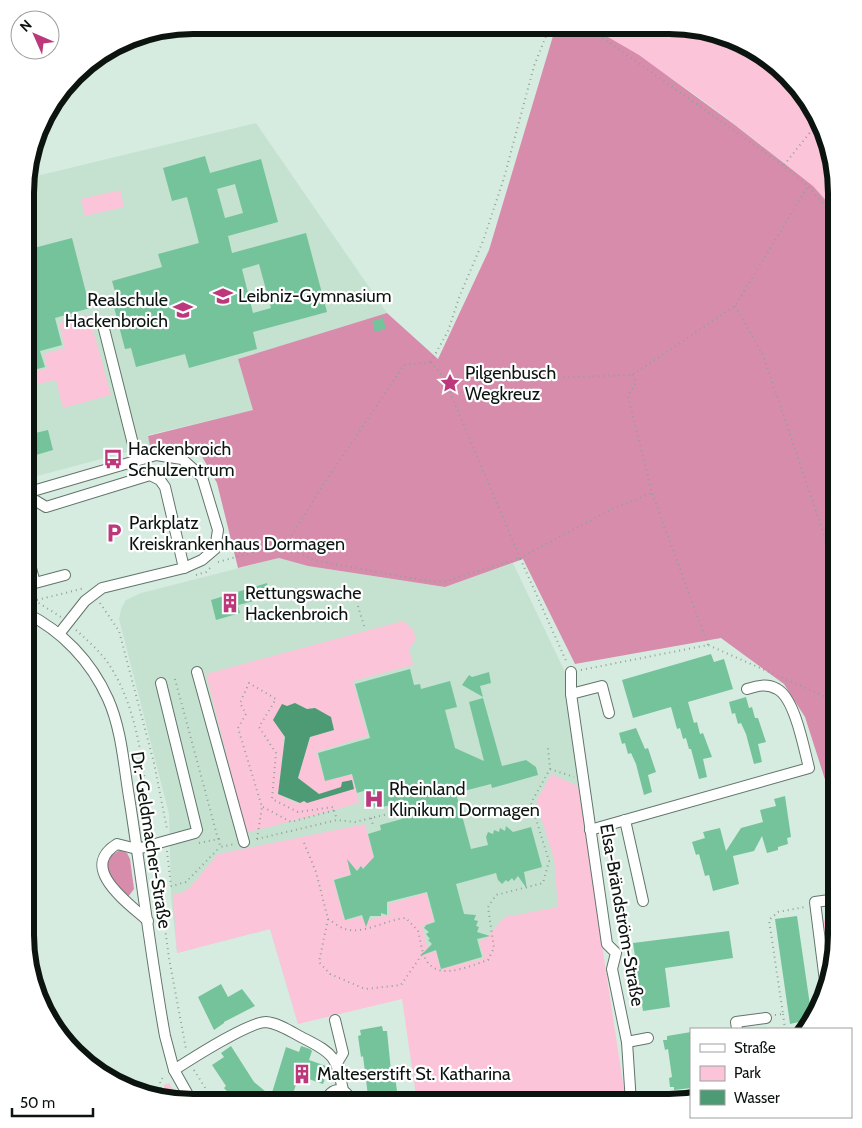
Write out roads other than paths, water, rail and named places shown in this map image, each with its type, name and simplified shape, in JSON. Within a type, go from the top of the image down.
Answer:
[{"type":"street","points":[[103,325],[137,460]]},
{"type":"street","points":[[34,491],[156,455],[182,459],[202,477],[218,530],[215,549],[202,560],[184,568],[102,588],[93,594],[59,634]]},
{"type":"street","points":[[34,499],[46,507],[150,475],[160,480],[165,487],[184,568]]},
{"type":"street","points":[[34,579],[35,583],[65,575]]},
{"type":"street","name":"Dr.-Geldmacher-Straße","points":[[34,618],[59,634],[81,656],[97,677],[109,700],[122,753],[161,1012],[174,1070],[187,1094]]},
{"type":"street","points":[[197,672],[244,842]]},
{"type":"street","name":"Elsa-Brändström-Straße","points":[[572,672],[571,694],[607,944],[616,953],[612,969],[627,1042],[630,1094]]},
{"type":"street","points":[[148,921],[121,897],[103,874],[101,862],[107,851],[117,844],[137,849],[195,833],[198,827],[161,684]]},
{"type":"street","points":[[590,830],[809,768],[788,698],[778,689],[762,685],[747,688]]},
{"type":"street","points":[[571,694],[602,686],[609,713]]},
{"type":"street","points":[[625,820],[642,901]]},
{"type":"street","points":[[824,971],[815,902],[828,900]]},
{"type":"street","points":[[737,1028],[736,1022],[766,1018]]},
{"type":"street","points":[[335,1020],[343,1053],[337,1063]]},
{"type":"street","points":[[174,1070],[253,1025],[264,1022],[275,1024],[330,1053],[337,1063],[343,1090],[348,1094]]},
{"type":"street","points":[[627,1042],[648,1038]]},
{"type":"street","points":[[328,1094],[335,1090],[343,1090]]},
{"type":"water","points":[[295,703],[307,709],[315,708],[331,717],[334,730],[310,737],[298,778],[319,794],[341,787],[342,782],[352,780],[354,789],[307,803],[304,801],[300,803],[278,794],[285,737],[273,720],[282,704],[287,706]]},
{"type":"place","name":"Leibniz-Gymnasium","points":[[223,296]]},
{"type":"place","name":"Realschule Hackenbroich","points":[[183,310]]},
{"type":"place","name":"Pilgenbusch Wegkreuz","points":[[450,383]]},
{"type":"place","name":"Hackenbroich Schulzentrum","points":[[113,459]]},
{"type":"place","name":"Parkplatz Kreiskrankenhaus Dormagen","points":[[114,533]]},
{"type":"place","name":"Rettungswache Hackenbroich","points":[[230,603]]},
{"type":"place","name":"Rheinland Klinikum Dormagen","points":[[374,799]]},
{"type":"place","name":"Malteserstift St. Katharina","points":[[302,1074]]}]
